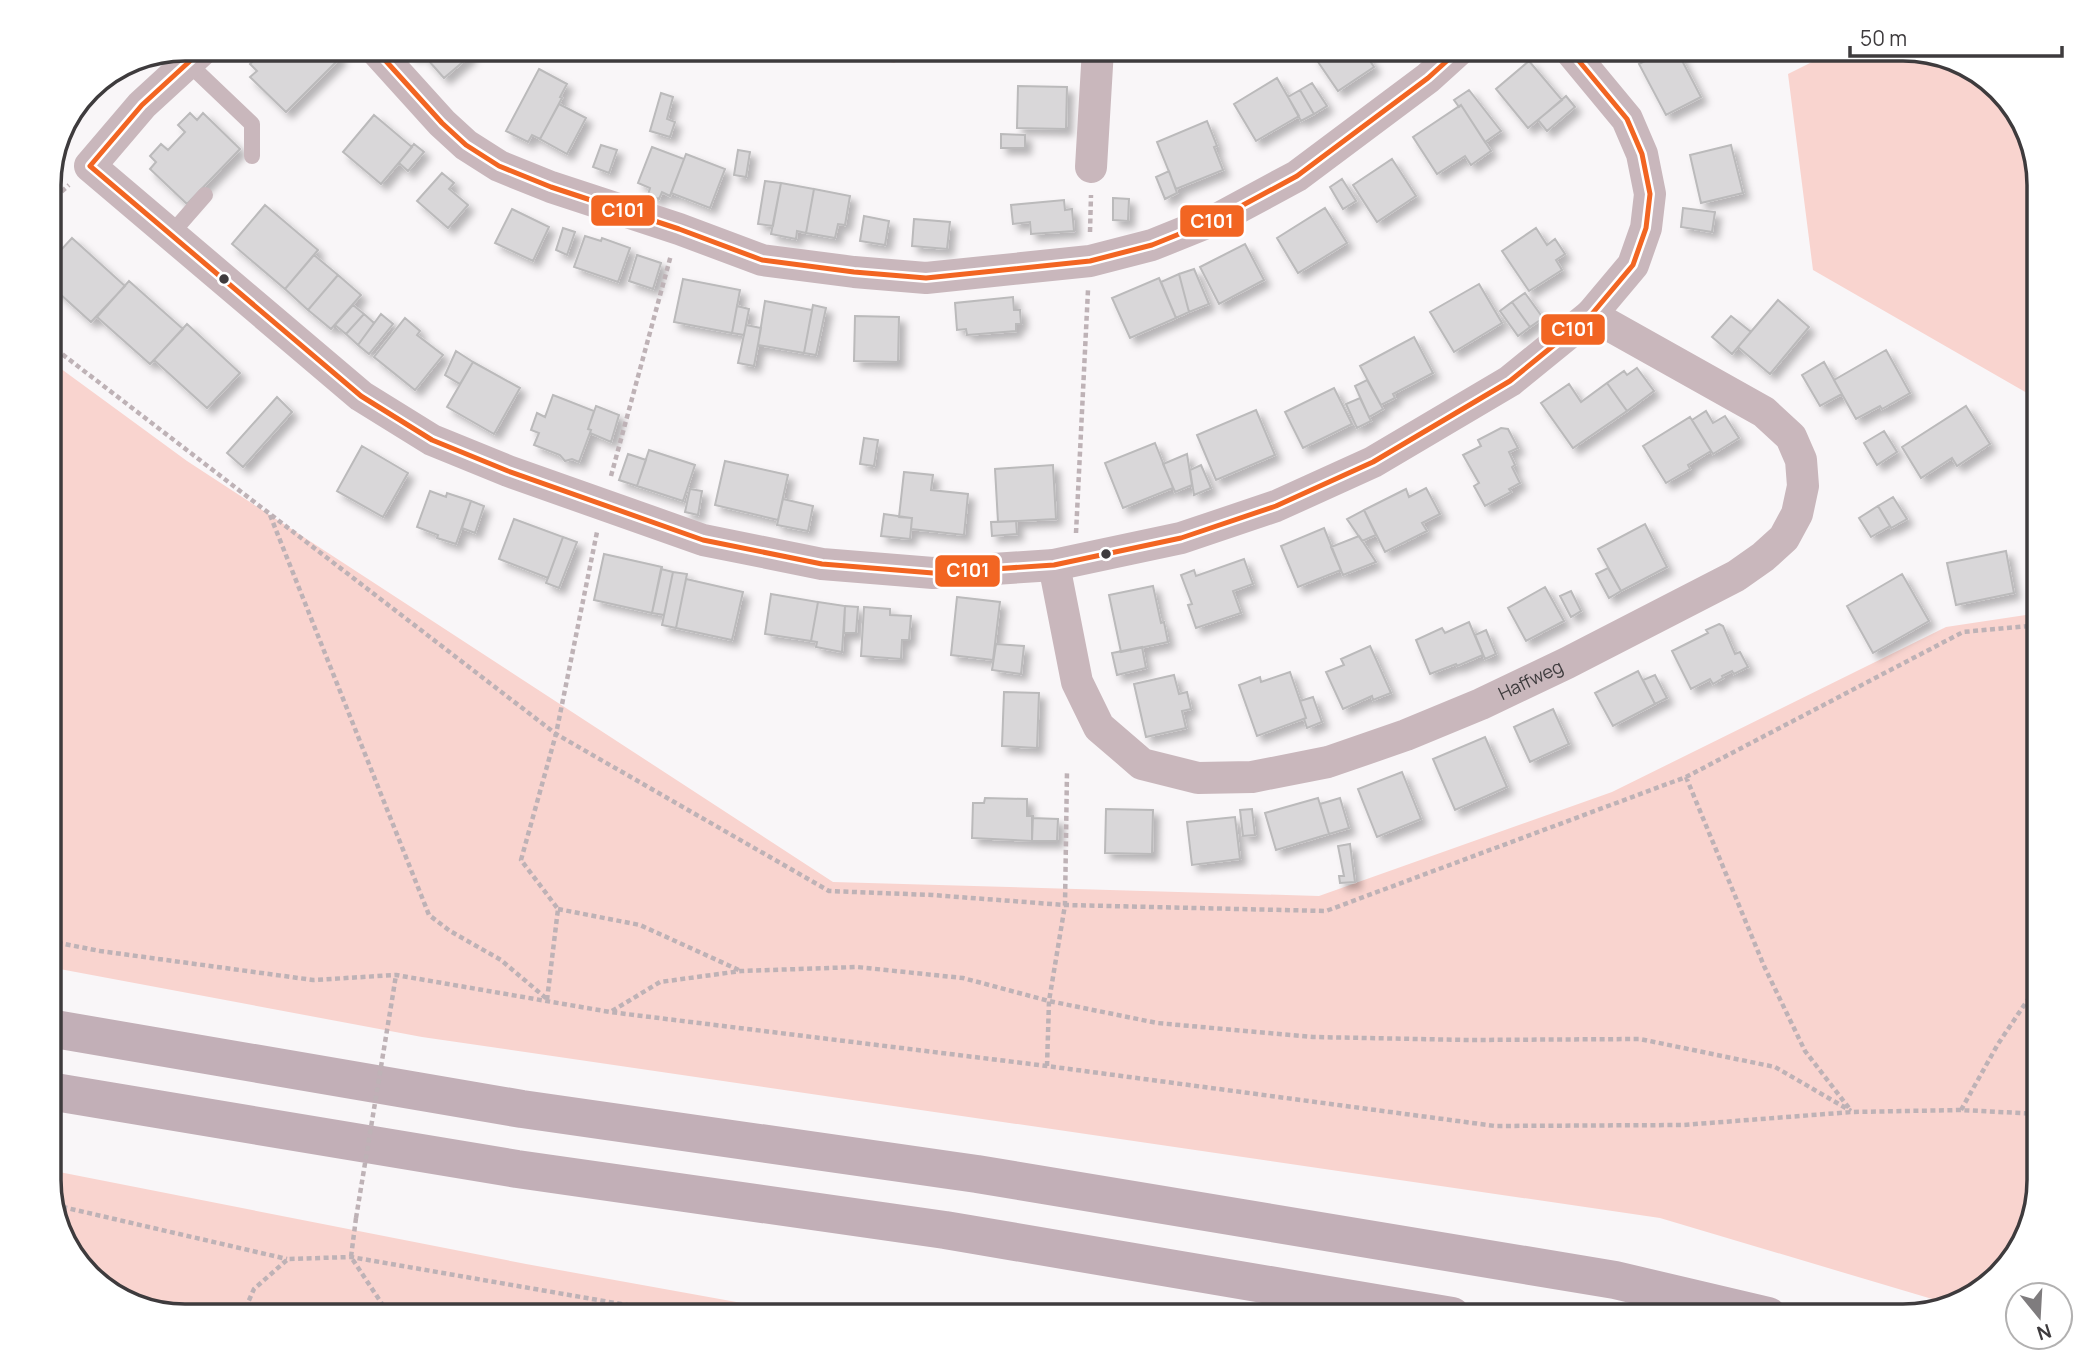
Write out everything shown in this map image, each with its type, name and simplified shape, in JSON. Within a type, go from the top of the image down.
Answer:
[{"type":"highway","points":[[62,1030],[522,1109],[977,1174],[1587,1275],[1717,1304]]},
{"type":"highway","points":[[62,1093],[517,1169],[945,1230],[1381,1304]]},
{"type":"street","points":[[1091,167],[1097,61]]},
{"type":"street","points":[[387,62],[466,145],[499,166],[551,187],[762,260],[926,278],[1090,261],[1152,245],[1219,218],[1297,176],[1446,61]]},
{"type":"street","points":[[188,62],[142,104],[90,166],[361,396],[432,440],[508,471],[703,540],[822,565],[933,573],[1054,565],[1181,538],[1276,506],[1373,462],[1510,381],[1591,315],[1633,265],[1646,228],[1650,194],[1642,155],[1627,119],[1579,61]]},
{"type":"street","name":"Haffweg","points":[[1054,565],[1077,682],[1099,727],[1142,764],[1198,778],[1252,778],[1328,762],[1406,735],[1493,698],[1736,576],[1784,538],[1797,514],[1803,486],[1801,460],[1791,437],[1764,412],[1591,315]]},
{"type":"lane","points":[[200,62],[252,124],[252,156]]},
{"type":"lane","points":[[170,234],[205,195]]},
{"type":"path","points":[[1076,528],[1090,261],[1091,167]]},
{"type":"path","points":[[670,257],[603,506],[555,734],[521,860],[558,909],[640,925],[741,971]]},
{"type":"path","points":[[62,354],[555,734],[829,891],[932,895],[1065,905],[1326,911],[1686,777],[1963,632],[2027,626]]},
{"type":"path","points":[[269,514],[429,915],[450,931],[501,960],[547,1000]]},
{"type":"path","points":[[1048,1066],[1049,1001],[1065,905],[1067,771]]},
{"type":"path","points":[[1686,777],[1765,966],[1805,1051],[1852,1112]]},
{"type":"path","points":[[547,1000],[558,909]]},
{"type":"path","points":[[62,944],[313,980],[396,975],[611,1012],[1048,1066],[1495,1126],[1683,1125],[1852,1112],[1961,1110],[2027,1113]]},
{"type":"path","points":[[611,1012],[660,982],[741,971],[857,967],[963,978],[1049,1001],[1157,1023],[1313,1037],[1640,1039],[1776,1068],[1852,1112]]},
{"type":"path","points":[[382,1304],[351,1257],[396,975]]},
{"type":"path","points":[[1961,1110],[1998,1044],[2027,1001]]},
{"type":"path","points":[[65,1208],[288,1259],[351,1257],[621,1304]]},
{"type":"path","points":[[247,1304],[254,1289],[288,1259]]},
{"type":"shaded area","points":[[1814,61],[1902,61],[1927,64],[1972,82],[2006,116],[2020,146],[2027,186],[2027,393],[1813,270],[1788,74]]},
{"type":"shaded area","points":[[62,370],[187,461],[833,882],[1319,896],[1612,792],[1946,627],[2027,615],[2027,1180],[2024,1204],[2014,1234],[1996,1261],[1965,1287],[1935,1300],[1660,1218],[422,1037],[62,969]]},
{"type":"shaded area","points":[[62,1173],[526,1264],[748,1304],[186,1304],[153,1300],[116,1283],[87,1255],[68,1219]]},
{"type":"building","points":[[1318,61],[1370,61],[1374,67],[1338,91]]},
{"type":"building","points":[[1529,61],[1562,100],[1528,128],[1496,89]]},
{"type":"building","points":[[1644,61],[1682,61],[1701,97],[1666,115],[1639,64]]},
{"type":"building","points":[[336,62],[286,112],[250,77],[257,71],[250,64]]},
{"type":"building","points":[[430,62],[463,62],[444,78]]},
{"type":"building","points":[[539,69],[567,84],[540,139],[532,135],[528,142],[506,131]]},
{"type":"building","points":[[1277,78],[1299,116],[1256,141],[1234,104]]},
{"type":"building","points":[[1312,83],[1327,106],[1314,114],[1300,90]]},
{"type":"building","points":[[1018,86],[1067,87],[1066,129],[1017,128]]},
{"type":"building","points":[[1300,90],[1314,114],[1301,121],[1288,97]]},
{"type":"building","points":[[1469,90],[1501,131],[1485,142],[1461,105],[1459,107],[1454,100]]},
{"type":"building","points":[[661,93],[673,97],[667,119],[675,122],[670,137],[650,131]]},
{"type":"building","points":[[1566,96],[1575,107],[1547,131],[1538,120]]},
{"type":"building","points":[[559,104],[586,118],[567,154],[540,139]]},
{"type":"building","points":[[1461,105],[1491,151],[1471,165],[1465,156],[1437,174],[1413,137]]},
{"type":"building","points":[[190,113],[197,120],[203,113],[240,149],[187,204],[150,169],[156,162],[150,156],[161,144],[168,150],[185,132],[178,125]]},
{"type":"building","points":[[374,115],[412,147],[381,184],[343,152]]},
{"type":"building","points":[[1207,121],[1223,170],[1176,189],[1157,142]]},
{"type":"building","points":[[1001,134],[1025,135],[1025,148],[1001,148]]},
{"type":"building","points":[[414,144],[424,152],[408,171],[399,163]]},
{"type":"building","points":[[601,145],[617,150],[609,173],[593,167]]},
{"type":"building","points":[[1731,145],[1743,193],[1701,203],[1690,155]]},
{"type":"building","points":[[652,147],[684,159],[670,196],[662,192],[659,199],[648,195],[650,188],[638,183]]},
{"type":"building","points":[[738,150],[750,152],[746,177],[734,175]]},
{"type":"building","points":[[686,154],[725,169],[710,208],[671,193]]},
{"type":"building","points":[[1392,159],[1416,196],[1377,222],[1353,185]]},
{"type":"building","points":[[1169,171],[1177,193],[1165,199],[1156,177]]},
{"type":"building","points":[[442,173],[454,183],[449,189],[468,205],[448,228],[417,201]]},
{"type":"building","points":[[1342,179],[1356,201],[1343,209],[1330,187]]},
{"type":"building","points":[[765,181],[781,183],[773,226],[758,224]]},
{"type":"building","points":[[781,183],[814,189],[806,233],[797,231],[796,239],[771,234]]},
{"type":"building","points":[[814,189],[850,196],[845,225],[838,224],[835,238],[806,233]]},
{"type":"building","points":[[1113,198],[1129,199],[1128,221],[1113,220]]},
{"type":"building","points":[[1064,200],[1065,210],[1072,209],[1074,231],[1031,234],[1030,222],[1013,224],[1011,205]]},
{"type":"building","points":[[265,205],[318,250],[285,289],[232,244]]},
{"type":"building","points":[[1325,208],[1347,243],[1298,273],[1277,238]]},
{"type":"building","points":[[1683,208],[1715,212],[1712,232],[1681,227]]},
{"type":"building","points":[[512,209],[549,227],[533,261],[495,243]]},
{"type":"building","points":[[864,216],[889,221],[885,245],[860,241]]},
{"type":"building","points":[[914,219],[950,222],[947,249],[912,246]]},
{"type":"building","points":[[563,228],[575,232],[567,255],[556,250]]},
{"type":"building","points":[[1536,228],[1547,245],[1555,239],[1565,254],[1556,260],[1562,270],[1529,291],[1502,251]]},
{"type":"building","points":[[585,236],[601,241],[602,238],[630,248],[618,282],[574,267]]},
{"type":"building","points":[[72,238],[125,286],[91,322],[62,296],[62,249]]},
{"type":"building","points":[[1245,244],[1264,280],[1219,304],[1200,267]]},
{"type":"building","points":[[314,255],[338,275],[308,310],[285,289]]},
{"type":"building","points":[[637,255],[661,263],[653,289],[629,281]]},
{"type":"building","points":[[1194,269],[1209,304],[1189,312],[1179,274]]},
{"type":"building","points":[[1179,274],[1189,312],[1176,318],[1161,282]]},
{"type":"building","points":[[338,275],[361,295],[331,329],[308,310]]},
{"type":"building","points":[[1159,278],[1176,318],[1130,338],[1112,298]]},
{"type":"building","points":[[683,279],[740,290],[732,333],[674,322]]},
{"type":"building","points":[[129,281],[183,329],[150,364],[97,317]]},
{"type":"building","points":[[1479,284],[1502,323],[1454,352],[1430,312]]},
{"type":"building","points":[[1525,293],[1543,318],[1530,327],[1512,302]]},
{"type":"building","points":[[1013,297],[1014,310],[1020,310],[1021,324],[1016,324],[1016,331],[967,335],[966,329],[957,330],[955,303]]},
{"type":"building","points":[[1778,300],[1809,327],[1770,374],[1738,347]]},
{"type":"building","points":[[765,301],[812,310],[804,353],[758,345]]},
{"type":"building","points":[[1512,302],[1530,327],[1518,336],[1500,311]]},
{"type":"building","points":[[353,305],[364,314],[346,334],[335,325]]},
{"type":"building","points":[[813,305],[826,308],[816,355],[804,353]]},
{"type":"building","points":[[737,306],[749,309],[744,335],[732,333]]},
{"type":"building","points":[[364,314],[374,323],[358,345],[346,334]]},
{"type":"building","points":[[381,314],[393,324],[369,354],[358,345]]},
{"type":"building","points":[[855,316],[899,317],[898,362],[854,361]]},
{"type":"building","points":[[1731,316],[1751,332],[1732,354],[1712,337]]},
{"type":"building","points":[[405,318],[420,331],[417,335],[443,355],[415,390],[374,357]]},
{"type":"building","points":[[187,324],[240,373],[207,408],[154,360]]},
{"type":"building","points":[[746,325],[761,328],[754,366],[738,363]]},
{"type":"building","points":[[1414,337],[1433,373],[1393,394],[1395,398],[1381,405],[1360,366]]},
{"type":"building","points":[[1886,350],[1910,393],[1882,409],[1880,406],[1856,419],[1834,380]]},
{"type":"building","points":[[456,351],[473,362],[460,384],[445,375]]},
{"type":"building","points":[[473,362],[520,388],[494,434],[447,407]]},
{"type":"building","points":[[1824,362],[1842,394],[1820,406],[1802,375]]},
{"type":"building","points":[[1637,368],[1654,391],[1627,411],[1607,383],[1624,371],[1627,375]]},
{"type":"building","points":[[1367,380],[1383,409],[1369,417],[1355,386]]},
{"type":"building","points":[[1607,383],[1627,411],[1573,448],[1541,403],[1569,384],[1581,402]]},
{"type":"building","points":[[1334,388],[1352,424],[1303,448],[1285,412]]},
{"type":"building","points":[[553,395],[594,411],[588,429],[591,430],[579,462],[572,459],[565,461],[560,455],[534,445],[539,433],[531,430],[537,413],[545,417]]},
{"type":"building","points":[[277,397],[292,412],[243,467],[227,453]]},
{"type":"building","points":[[1360,398],[1371,421],[1357,428],[1346,404]]},
{"type":"building","points":[[596,406],[619,415],[611,442],[590,433],[591,430],[588,429]]},
{"type":"building","points":[[1966,406],[1990,444],[1957,466],[1952,458],[1921,478],[1902,447]]},
{"type":"building","points":[[1256,410],[1275,455],[1216,480],[1197,435]]},
{"type":"building","points":[[1706,411],[1713,423],[1725,416],[1739,438],[1713,454],[1692,420]]},
{"type":"building","points":[[1690,417],[1711,451],[1688,465],[1690,469],[1666,483],[1643,446]]},
{"type":"building","points":[[1501,428],[1508,429],[1518,448],[1509,452],[1515,465],[1512,467],[1520,483],[1509,489],[1511,492],[1485,506],[1474,486],[1479,483],[1463,455],[1481,446],[1478,440]]},
{"type":"building","points":[[1884,431],[1897,452],[1877,465],[1864,443]]},
{"type":"building","points":[[864,438],[878,440],[874,466],[860,464]]},
{"type":"building","points":[[1155,443],[1173,488],[1123,508],[1105,463]]},
{"type":"building","points":[[362,446],[408,473],[383,517],[337,491]]},
{"type":"building","points":[[649,450],[695,465],[683,501],[637,486]]},
{"type":"building","points":[[628,454],[646,460],[637,486],[619,480]]},
{"type":"building","points":[[1187,454],[1192,485],[1175,492],[1163,464]]},
{"type":"building","points":[[725,461],[788,475],[778,520],[715,505]]},
{"type":"building","points":[[1053,465],[1056,519],[998,522],[995,469]]},
{"type":"building","points":[[1201,465],[1211,488],[1194,495],[1190,470]]},
{"type":"building","points":[[904,472],[933,475],[931,490],[968,494],[964,535],[911,529],[912,518],[899,517]]},
{"type":"building","points":[[1426,488],[1440,514],[1422,523],[1427,531],[1385,552],[1364,510],[1406,489],[1409,497]]},
{"type":"building","points":[[690,489],[702,491],[698,515],[685,512]]},
{"type":"building","points":[[430,491],[471,501],[456,544],[417,527]]},
{"type":"building","points":[[1893,497],[1907,519],[1891,528],[1878,506]]},
{"type":"building","points":[[783,499],[813,506],[808,531],[777,525]]},
{"type":"building","points":[[471,501],[484,506],[475,533],[462,528]]},
{"type":"building","points":[[1878,506],[1890,526],[1871,537],[1859,518]]},
{"type":"building","points":[[1364,510],[1376,535],[1362,541],[1347,519]]},
{"type":"building","points":[[884,514],[912,518],[910,539],[881,536]]},
{"type":"building","points":[[514,519],[563,537],[548,578],[499,559]]},
{"type":"building","points":[[1016,521],[1017,534],[992,536],[991,522]]},
{"type":"building","points":[[1645,524],[1667,567],[1621,591],[1598,549]]},
{"type":"building","points":[[1324,528],[1341,570],[1298,587],[1281,546]]},
{"type":"building","points":[[1359,536],[1376,562],[1343,575],[1331,547]]},
{"type":"building","points":[[563,537],[577,542],[559,588],[546,583]]},
{"type":"building","points":[[2006,551],[2014,593],[1956,605],[1947,563]]},
{"type":"building","points":[[604,554],[662,567],[652,613],[594,600]]},
{"type":"building","points":[[1244,559],[1253,584],[1233,591],[1241,613],[1196,628],[1188,605],[1192,604],[1181,575],[1194,570],[1196,576]]},
{"type":"building","points":[[1608,568],[1621,591],[1609,598],[1596,574]]},
{"type":"building","points":[[661,569],[673,572],[664,615],[652,613]]},
{"type":"building","points":[[673,572],[687,574],[676,628],[662,625]]},
{"type":"building","points":[[1902,574],[1929,621],[1873,653],[1847,606]]},
{"type":"building","points":[[686,579],[743,592],[732,640],[676,628]]},
{"type":"building","points":[[1153,586],[1168,642],[1121,652],[1109,595]]},
{"type":"building","points":[[1545,587],[1564,621],[1526,641],[1508,608]]},
{"type":"building","points":[[1571,591],[1581,611],[1571,617],[1560,596]]},
{"type":"building","points":[[771,594],[818,602],[811,641],[765,634]]},
{"type":"building","points":[[957,597],[1000,602],[993,660],[951,655]]},
{"type":"building","points":[[818,602],[845,606],[842,652],[816,647],[817,642],[811,641]]},
{"type":"building","points":[[845,606],[858,607],[856,633],[844,633]]},
{"type":"building","points":[[864,607],[890,609],[890,615],[911,616],[909,640],[902,640],[901,659],[861,656]]},
{"type":"building","points":[[1469,622],[1483,655],[1430,674],[1416,640],[1442,628],[1445,633]]},
{"type":"building","points":[[1719,624],[1723,626],[1735,654],[1740,652],[1748,667],[1734,674],[1732,671],[1713,684],[1710,679],[1691,689],[1672,651],[1708,633],[1706,630]]},
{"type":"building","points":[[1486,630],[1496,654],[1485,659],[1475,635]]},
{"type":"building","points":[[996,644],[1024,646],[1021,674],[992,670]]},
{"type":"building","points":[[1370,646],[1391,693],[1373,700],[1372,696],[1343,709],[1326,672],[1344,665],[1341,659]]},
{"type":"building","points":[[1142,647],[1146,668],[1117,675],[1112,653]]},
{"type":"building","points":[[1638,671],[1655,704],[1613,726],[1595,693]]},
{"type":"building","points":[[1290,672],[1306,718],[1257,736],[1239,685],[1260,677],[1261,682]]},
{"type":"building","points":[[1174,675],[1179,694],[1187,692],[1191,709],[1182,711],[1186,728],[1146,737],[1134,684]]},
{"type":"building","points":[[1655,675],[1667,698],[1655,704],[1643,680]]},
{"type":"building","points":[[1004,692],[1039,693],[1037,748],[1002,746]]},
{"type":"building","points":[[1313,697],[1322,722],[1307,728],[1300,701]]},
{"type":"building","points":[[1553,709],[1569,744],[1530,762],[1514,727]]},
{"type":"building","points":[[1485,737],[1507,787],[1455,810],[1433,759]]},
{"type":"building","points":[[1402,772],[1421,819],[1377,837],[1358,789]]},
{"type":"building","points":[[985,798],[1027,799],[1027,816],[1033,816],[1032,841],[972,838],[973,803],[984,803]]},
{"type":"building","points":[[1318,798],[1329,834],[1276,850],[1265,813]]},
{"type":"building","points":[[1340,798],[1349,828],[1329,834],[1320,804]]},
{"type":"building","points":[[1106,809],[1153,810],[1152,854],[1105,853]]},
{"type":"building","points":[[1252,809],[1255,835],[1243,836],[1240,810]]},
{"type":"building","points":[[1235,817],[1240,859],[1192,865],[1187,822]]},
{"type":"building","points":[[1032,818],[1058,819],[1057,841],[1032,841]]},
{"type":"building","points":[[1350,844],[1355,882],[1340,883],[1339,876],[1344,876],[1338,846]]},
{"type":"transit line","name":"C101","points":[[387,62],[442,123],[466,145],[499,166],[551,187],[679,229],[762,260],[926,278],[1090,261],[1152,245],[1219,218],[1297,176],[1446,61]]},
{"type":"transit line","name":"C101","points":[[90,166],[361,396],[432,440],[508,471],[703,540],[822,564],[933,573],[1054,565],[1181,538],[1276,506],[1373,462],[1510,381],[1591,315],[1633,265],[1646,228],[1650,194],[1642,154],[1627,119],[1579,61]]},
{"type":"transit line","name":"C101","points":[[90,166],[142,105],[189,62]]}]
